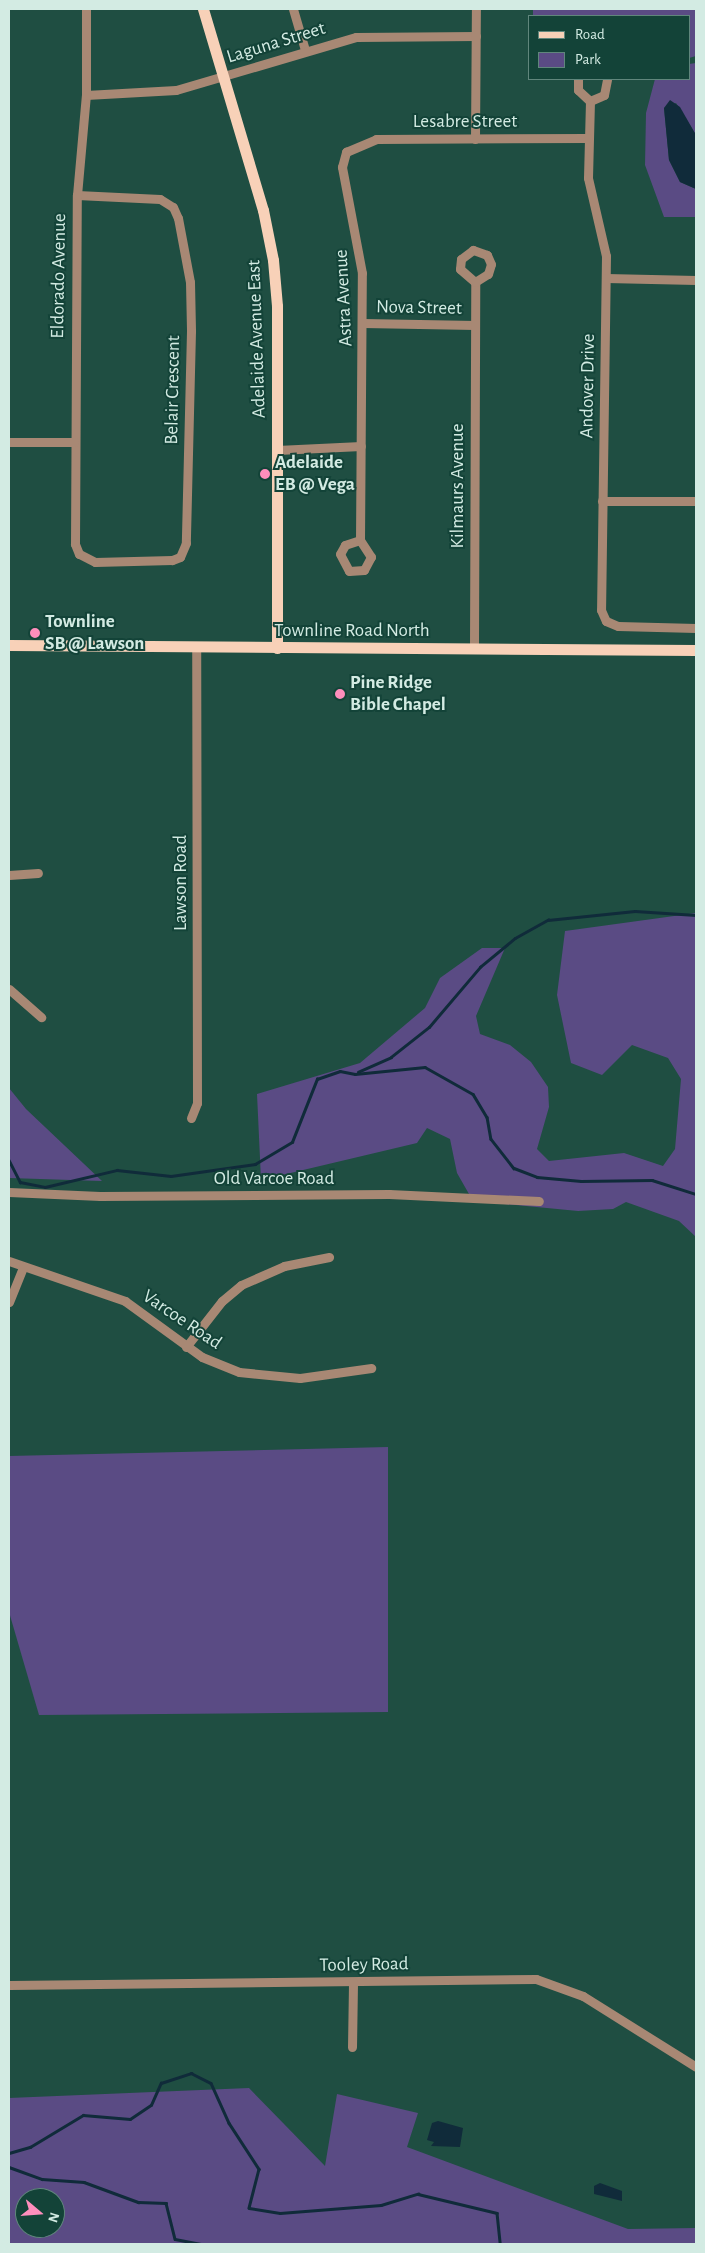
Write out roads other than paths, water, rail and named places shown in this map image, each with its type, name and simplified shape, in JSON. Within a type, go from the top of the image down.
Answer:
[{"type":"main road","name":"Adelaide Avenue East","points":[[203,9],[263,210],[273,260],[277,450],[278,648]]},
{"type":"main road","name":"Townline Road North","points":[[9,645],[196,648],[696,650]]},
{"type":"street","name":"Eldorado Avenue","points":[[75,544],[74,442],[77,195],[86,94],[86,9]]},
{"type":"street","points":[[293,9],[305,50]]},
{"type":"street","points":[[476,9],[476,138]]},
{"type":"street","name":"Laguna Street","points":[[86,94],[152,94],[223,76],[305,50],[371,35],[476,36]]},
{"type":"street","points":[[578,80],[578,90],[590,100],[604,95],[607,80]]},
{"type":"street","name":"Andover Drive","points":[[590,100],[588,178],[604,238],[606,278],[600,610],[606,621],[618,626],[696,628]]},
{"type":"street","name":"Lesabre Street","points":[[346,152],[376,139],[588,138]]},
{"type":"street","name":"Astra Avenue","points":[[346,152],[342,167],[362,273],[360,540]]},
{"type":"street","name":"Belair Crescent","points":[[75,544],[79,554],[94,562],[172,560],[185,551],[191,306],[183,238],[167,201],[77,195]]},
{"type":"street","points":[[606,278],[696,280]]},
{"type":"street","name":"Kilmaurs Avenue","points":[[474,648],[475,282]]},
{"type":"street","name":"Nova Street","points":[[363,324],[475,325]]},
{"type":"street","points":[[9,442],[74,442]]},
{"type":"street","points":[[277,450],[361,446]]},
{"type":"street","points":[[602,501],[696,501]]},
{"type":"street","name":"Lawson Road","points":[[191,1118],[197,1103],[196,648]]},
{"type":"street","points":[[9,875],[38,873]]},
{"type":"street","points":[[9,989],[41,1017]]},
{"type":"street","name":"Old Varcoe Road","points":[[9,1192],[100,1196],[389,1194],[539,1201]]},
{"type":"street","points":[[186,1347],[222,1300],[241,1285],[284,1266],[329,1257]]},
{"type":"street","name":"Varcoe Road","points":[[9,1260],[23,1268],[125,1301],[186,1347],[219,1365],[262,1377],[320,1376],[372,1368]]},
{"type":"street","points":[[9,1302],[23,1268]]},
{"type":"street","name":"Tooley Road","points":[[9,1985],[536,1979],[557,1984],[696,2067]]},
{"type":"street","points":[[352,2047],[353,1982]]},
{"type":"water","points":[[670,100],[680,107],[696,135],[696,189],[680,182],[669,160],[664,108]]},
{"type":"water","points":[[438,2121],[463,2128],[460,2147],[431,2146],[434,2142],[427,2140],[432,2123]]},
{"type":"water","points":[[600,2183],[622,2191],[622,2201],[594,2194],[594,2186]]},
{"type":"waterway","points":[[358,1072],[391,1057],[429,1027],[480,967],[515,938],[548,920],[635,911],[696,915]]},
{"type":"waterway","points":[[9,1160],[20,1182],[45,1187],[117,1170],[171,1176],[255,1164],[292,1142],[317,1079],[340,1071],[355,1074],[425,1067],[473,1094],[487,1117],[491,1139],[514,1168],[537,1177],[581,1181],[652,1180],[696,1194]]},
{"type":"waterway","points":[[9,2153],[30,2147],[83,2115],[130,2119],[151,2105],[161,2083],[191,2073],[211,2083],[229,2123],[259,2169],[249,2208],[280,2213],[381,2205],[418,2194],[497,2213],[500,2244]]},
{"type":"waterway","points":[[9,2167],[42,2179],[84,2182],[138,2202],[166,2203],[175,2239],[201,2244]]},
{"type":"place","name":"Adelaide EB @ Vega","points":[[265,474]]},
{"type":"place","name":"Townline SB @ Lawson","points":[[35,633]]},
{"type":"place","name":"Pine Ridge Bible Chapel","points":[[340,694]]}]
